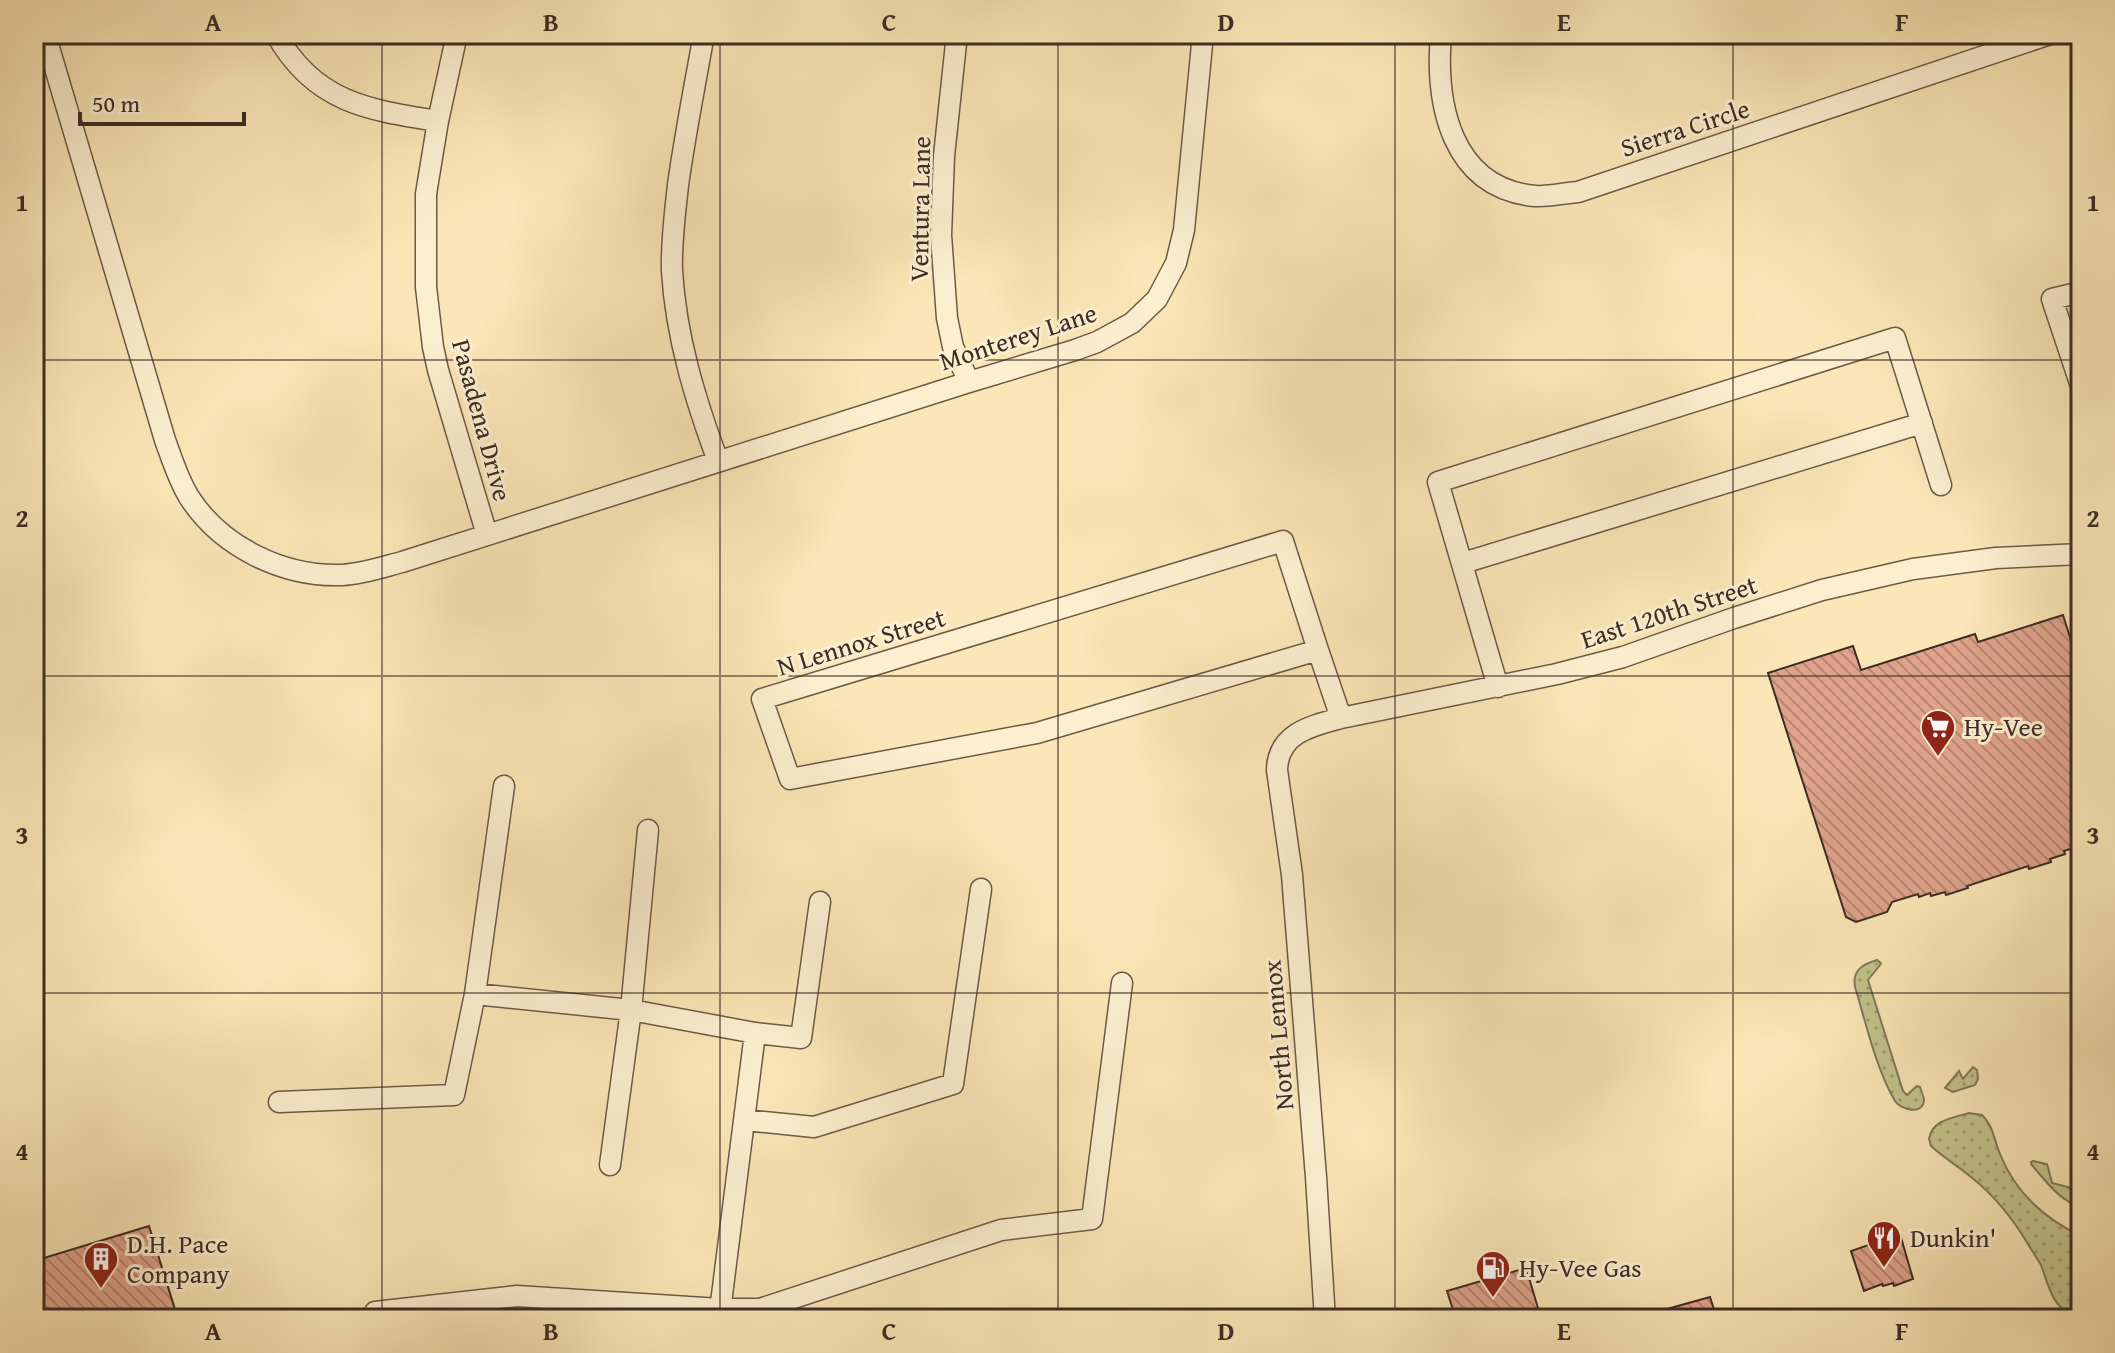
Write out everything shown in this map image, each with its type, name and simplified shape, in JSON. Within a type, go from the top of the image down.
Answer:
[{"type":"street","name":"Pasadena Drive","points":[[45,34],[178,476],[206,518],[225,536],[256,556],[291,569],[342,575],[367,572],[487,535],[438,370],[426,287],[426,194],[457,34]]},
{"type":"street","points":[[276,34],[289,55],[311,79],[339,98],[375,111],[438,121]]},
{"type":"street","points":[[704,34],[682,156],[673,230],[672,269],[680,339],[718,461]]},
{"type":"street","name":"Ventura Lane","points":[[957,34],[944,156],[941,235],[950,332],[953,347],[969,382]]},
{"type":"street","name":"Monterey Lane","points":[[487,535],[1097,342],[1132,323],[1157,299],[1176,263],[1184,230],[1203,34]]},
{"type":"street","name":"Sierra Circle","points":[[1441,34],[1440,71],[1446,119],[1459,150],[1481,175],[1512,192],[1537,196],[1578,192],[2050,34]]},
{"type":"street","points":[[2081,292],[2052,299],[2081,386]]},
{"type":"street","points":[[1498,687],[1438,482],[1895,338],[1941,485]]},
{"type":"street","points":[[1463,563],[1922,423]]},
{"type":"street","name":"N Lennox Street","points":[[1318,650],[1037,733],[790,779],[762,699],[1283,541],[1341,718]]},
{"type":"street","name":"East 120th Street","points":[[1282,748],[1308,727],[1635,654],[1822,590],[1913,569],[1996,558],[2081,554]]},
{"type":"street","name":"North Lennox","points":[[1282,748],[1277,759],[1277,770],[1292,875],[1325,1319]]},
{"type":"street","points":[[279,1102],[454,1095],[475,994],[504,786]]},
{"type":"street","points":[[610,1165],[631,1010],[648,830]]},
{"type":"street","points":[[744,1120],[814,1127],[953,1084],[981,889]]},
{"type":"street","points":[[475,994],[631,1010],[755,1033],[801,1038],[820,902]]},
{"type":"street","points":[[375,1312],[517,1296],[720,1314],[760,1309],[1001,1230],[1092,1219],[1122,983]]},
{"type":"street","points":[[720,1314],[755,1033]]},
{"type":"green space","points":[[1877,960],[1881,963],[1868,980],[1903,1091],[1907,1095],[1917,1086],[1920,1087],[1924,1099],[1920,1108],[1907,1109],[1895,1101],[1872,1046],[1855,987],[1855,976],[1860,969]]},
{"type":"green space","points":[[1973,1067],[1977,1070],[1978,1079],[1975,1085],[1953,1092],[1945,1088],[1959,1071],[1963,1079]]},
{"type":"green space","points":[[1969,1113],[1982,1115],[1986,1119],[2006,1168],[2033,1203],[2081,1236],[2081,1313],[2072,1313],[2058,1305],[2039,1262],[2016,1226],[1979,1184],[1931,1146],[1929,1139],[1938,1124]]},
{"type":"green space","points":[[2033,1161],[2047,1164],[2052,1183],[2072,1188],[2076,1203],[2055,1191],[2031,1164]]},
{"type":"building","name":"Hy-Vee","points":[[2063,615],[2081,672],[2081,843],[2064,851],[2065,854],[2050,859],[2051,862],[2029,869],[2028,866],[1946,895],[1945,892],[1931,896],[1930,893],[1919,897],[1918,894],[1892,902],[1887,912],[1856,922],[1846,917],[1768,673],[1853,646],[1861,670],[1975,634],[1978,642]]},
{"type":"building","name":"D.H. Pace Company","points":[[149,1226],[178,1319],[34,1319],[34,1261]]},
{"type":"building","name":"Dunkin'","points":[[1900,1234],[1913,1279],[1894,1286],[1893,1283],[1882,1284],[1864,1291],[1851,1251]]},
{"type":"building","name":"Hy-Vee Gas","points":[[1526,1268],[1538,1308],[1502,1319],[1456,1319],[1447,1291]]},
{"type":"building","points":[[1710,1297],[1717,1319],[1650,1319],[1649,1314]]},
{"type":"place","name":"Hy-Vee","points":[[1938,758]]},
{"type":"place","name":"Dunkin'","points":[[1884,1269]]},
{"type":"place","name":"D.H. Pace Company","points":[[101,1290]]},
{"type":"place","name":"Hy-Vee Gas","points":[[1493,1299]]}]
